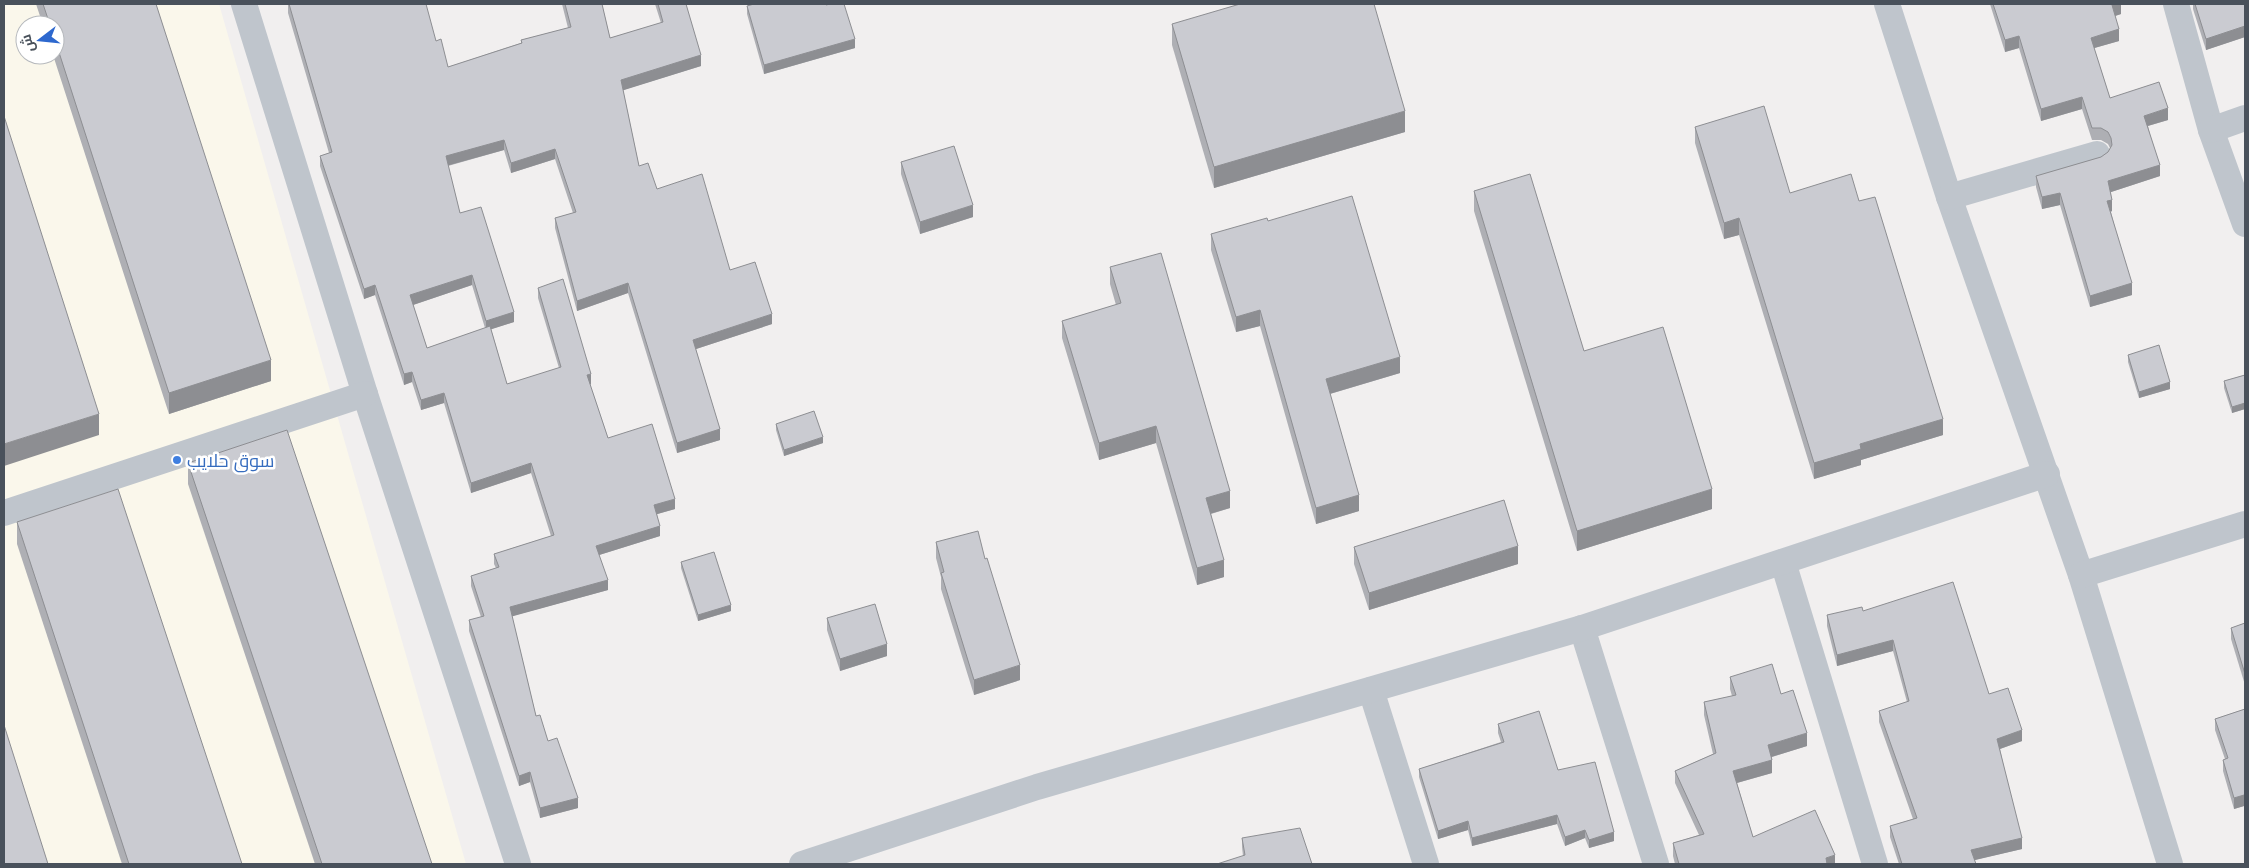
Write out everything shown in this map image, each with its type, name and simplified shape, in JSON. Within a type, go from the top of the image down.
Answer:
[{"type":"street","points":[[244,4],[365,394],[518,864]]},
{"type":"street","points":[[1887,4],[1949,197],[2081,575],[2170,864]]},
{"type":"street","points":[[2176,4],[2211,130],[2245,224]]},
{"type":"street","points":[[2211,130],[2245,118]]},
{"type":"street","points":[[1949,197],[2097,154]]},
{"type":"street","points":[[4,512],[365,394]]},
{"type":"street","points":[[802,864],[1037,787],[1582,628],[2047,474]]},
{"type":"street","points":[[2081,575],[2245,524]]},
{"type":"street","points":[[1784,562],[1875,864]]},
{"type":"street","points":[[1582,628],[1656,864]]},
{"type":"street","points":[[1372,690],[1426,864]]},
{"type":"shaded area","name":"سوق حلايب","points":[[4,4],[219,4],[466,864],[4,864]]},
{"type":"building","points":[[43,4],[156,4],[271,360],[169,393],[63,65],[65,65],[65,15],[47,15]]},
{"type":"building","points":[[289,4],[426,4],[436,41],[441,39],[448,67],[522,43],[521,40],[571,27],[565,4],[602,4],[610,38],[663,22],[658,4],[686,4],[701,55],[621,80],[639,166],[648,163],[657,189],[702,174],[730,270],[755,262],[772,314],[693,340],[720,429],[677,443],[628,283],[577,301],[555,218],[576,212],[555,149],[511,163],[504,140],[446,156],[460,213],[481,207],[514,312],[486,321],[472,275],[410,295],[427,348],[490,326],[507,384],[561,367],[538,288],[563,279],[591,374],[587,375],[608,438],[652,424],[675,499],[654,505],[660,526],[596,546],[608,580],[510,607],[536,716],[540,715],[548,741],[557,738],[578,798],[540,808],[530,772],[519,776],[469,620],[484,616],[471,576],[499,567],[494,554],[554,535],[531,463],[471,483],[444,393],[421,400],[412,372],[404,374],[375,285],[364,289],[320,156],[332,152]]},
{"type":"building","points":[[754,4],[844,4],[855,39],[764,65],[747,6]]},
{"type":"building","points":[[1240,4],[1374,4],[1405,111],[1214,167],[1172,24]]},
{"type":"building","points":[[1993,4],[2117,4],[2112,5],[2119,29],[2091,38],[2110,98],[2159,82],[2168,108],[2144,116],[2160,165],[2108,181],[2112,200],[2107,201],[2132,283],[2090,296],[2060,193],[2042,197],[2036,176],[2101,157],[2108,152],[2112,145],[2111,138],[2108,132],[2101,128],[2092,128],[2082,97],[2041,109],[2019,36],[2005,40]]},
{"type":"building","points":[[2195,4],[2245,4],[2245,26],[2206,39]]},
{"type":"building","points":[[1764,106],[1790,193],[1851,174],[1859,201],[1875,197],[1943,419],[1860,444],[1861,449],[1814,463],[1739,218],[1724,223],[1695,127]]},
{"type":"building","points":[[4,116],[99,414],[4,444]]},
{"type":"building","points":[[954,146],[973,205],[920,222],[901,162]]},
{"type":"building","points":[[1530,174],[1584,351],[1663,327],[1712,489],[1577,531],[1474,191]]},
{"type":"building","points":[[1352,196],[1400,357],[1326,379],[1359,495],[1316,508],[1260,310],[1236,317],[1211,234],[1267,218],[1268,221]]},
{"type":"building","points":[[1161,253],[1230,491],[1206,498],[1224,560],[1197,568],[1156,426],[1099,443],[1062,321],[1121,303],[1110,267]]},
{"type":"building","points":[[2159,345],[2170,382],[2139,392],[2128,355]]},
{"type":"building","points":[[2245,375],[2245,403],[2232,407],[2224,381]]},
{"type":"building","points":[[814,411],[823,437],[784,450],[776,424]]},
{"type":"building","points":[[287,430],[432,864],[322,864],[188,463]]},
{"type":"building","points":[[118,489],[242,864],[129,864],[17,522]]},
{"type":"building","points":[[1504,500],[1518,546],[1369,593],[1354,547]]},
{"type":"building","points":[[978,531],[985,559],[987,558],[1020,665],[974,680],[941,573],[944,572],[936,542]]},
{"type":"building","points":[[714,552],[731,605],[698,615],[681,562]]},
{"type":"building","points":[[1953,582],[1989,694],[2008,688],[2022,730],[1997,739],[2022,838],[1971,850],[1976,864],[1902,864],[1890,826],[1917,818],[1879,711],[1909,701],[1893,640],[1837,655],[1827,615],[1862,607],[1863,611]]},
{"type":"building","points":[[875,604],[887,644],[840,659],[827,618]]},
{"type":"building","points":[[2245,623],[2245,674],[2231,628]]},
{"type":"building","points":[[1772,664],[1781,694],[1793,690],[1807,733],[1768,745],[1772,760],[1733,771],[1753,837],[1815,810],[1835,855],[1826,858],[1827,864],[1679,864],[1673,843],[1704,834],[1675,771],[1716,753],[1704,702],[1736,695],[1730,677]]},
{"type":"building","points":[[2245,709],[2245,801],[2244,795],[2234,798],[2223,760],[2228,758],[2215,719]]},
{"type":"building","points":[[1539,711],[1558,770],[1595,762],[1614,832],[1589,840],[1585,830],[1565,837],[1557,815],[1472,838],[1468,821],[1438,831],[1419,769],[1504,742],[1498,724]]},
{"type":"building","points":[[4,725],[48,864],[4,864]]},
{"type":"building","points":[[1300,828],[1312,864],[1217,864],[1245,855],[1242,838]]},
{"type":"place","name":"سوق حلايب","points":[[177,460]]}]
